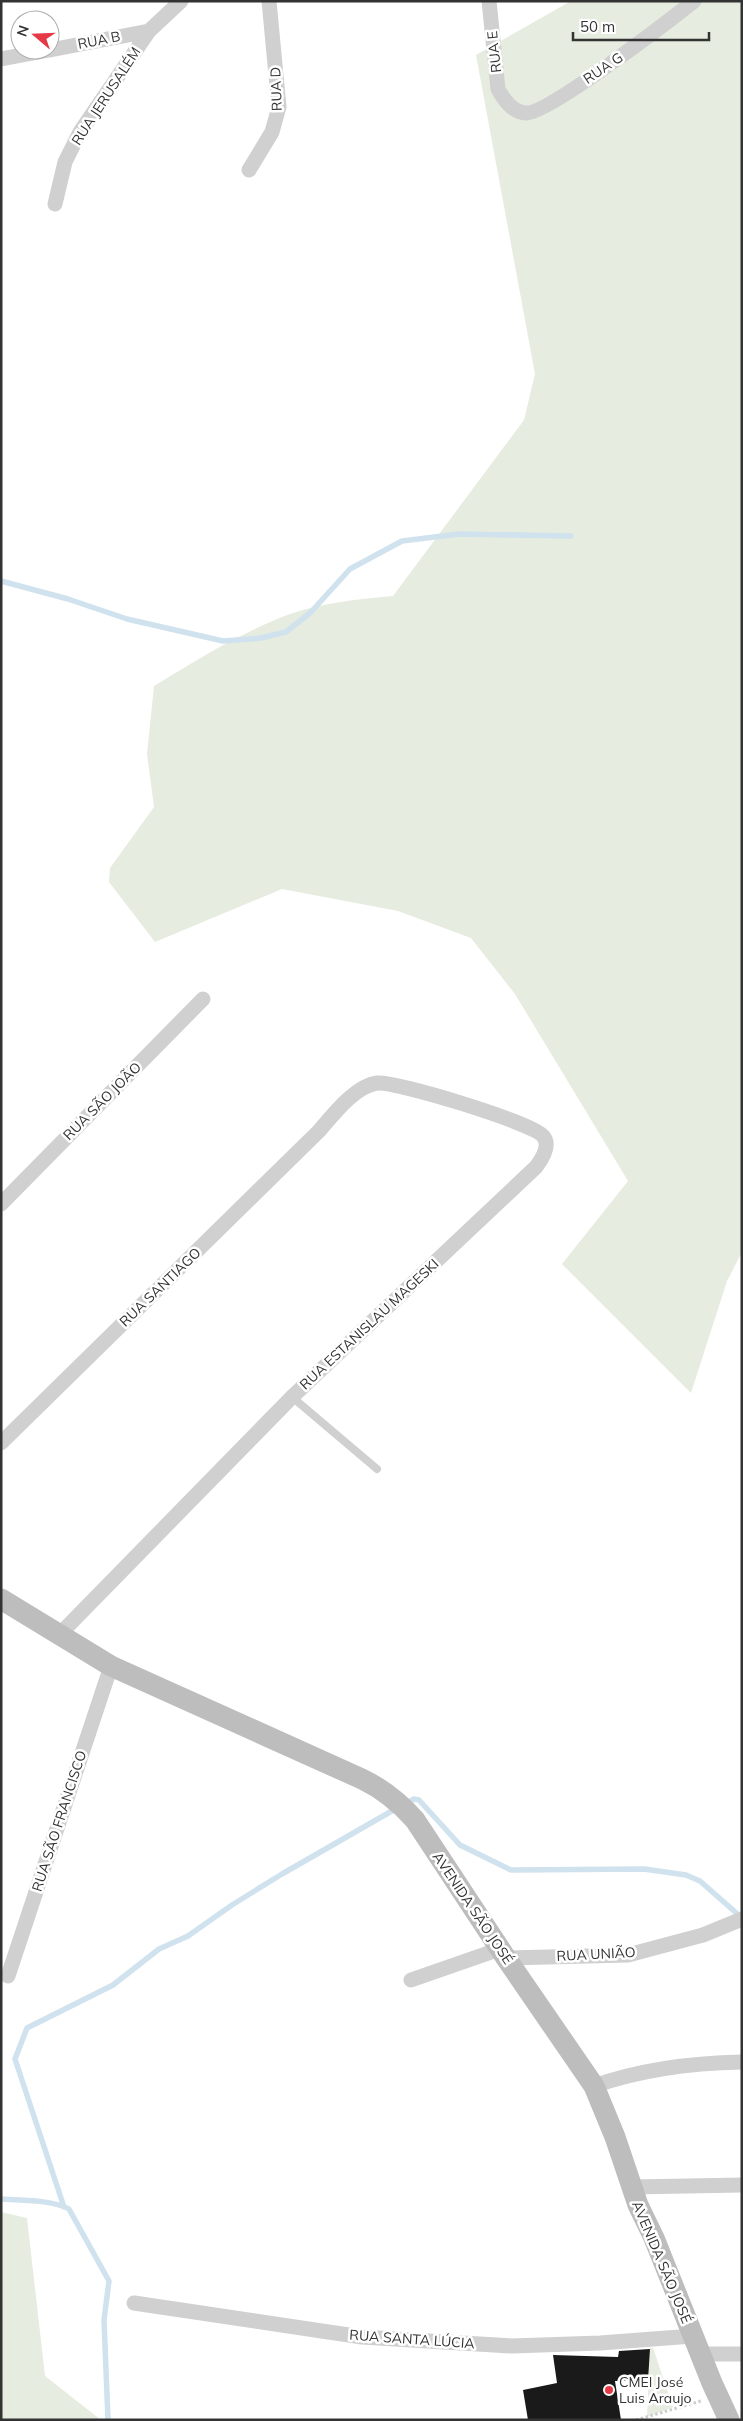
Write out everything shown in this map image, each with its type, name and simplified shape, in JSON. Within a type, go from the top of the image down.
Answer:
[{"type":"street","name":"RUA JERUSALÉM","points":[[55,204],[65,162],[80,132],[149,30],[181,1]]},
{"type":"street","name":"RUA D","points":[[249,170],[272,132],[279,108],[269,1]]},
{"type":"street","name":"RUA E","points":[[489,1],[498,89],[505,102]]},
{"type":"street","name":"RUA G","points":[[505,102],[517,110],[526,113],[547,105],[629,51],[694,1]]},
{"type":"street","name":"RUA B","points":[[60,48],[149,30]]},
{"type":"street","name":"RUA SÃO JOÃO","points":[[1,1204],[203,998]]},
{"type":"street","name":"RUA SANTIAGO","points":[[1,1443],[319,1131],[342,1105],[357,1093],[377,1083]]},
{"type":"street","name":"RUA ESTANISLAU MAGESKI","points":[[59,1635],[292,1397],[536,1167],[542,1159],[546,1149],[546,1142],[543,1135],[535,1130],[419,1091],[377,1083]]},
{"type":"street","name":"AVENIDA SÃO JOSÉ","points":[[1,1599],[112,1666],[362,1778],[392,1797],[415,1820],[594,2086],[615,2137],[631,2187],[729,2420]]},
{"type":"street","name":"RUA SÃO FRANCISCO","points":[[8,1976],[112,1666]]},
{"type":"street","name":"RUA UNIÃO","points":[[410,1980],[503,1953],[628,1954],[703,1934],[742,1920]]},
{"type":"street","points":[[594,2086],[623,2076],[651,2070],[713,2063],[742,2062]]},
{"type":"street","points":[[631,2187],[742,2185]]},
{"type":"street","name":"RUA SANTA LÚCIA","points":[[134,2303],[362,2337],[512,2346],[600,2343],[697,2345],[742,2354]]},
{"type":"lane","points":[[292,1397],[377,1469]]},
{"type":"path","points":[[636,2420],[702,2400]]},
{"type":"shaded area","points":[[571,1],[742,1],[742,1252],[727,1281],[691,1393],[562,1264],[628,1181],[515,994],[471,938],[398,911],[282,889],[155,942],[109,882],[110,868],[154,807],[147,754],[154,686],[237,638],[290,614],[328,604],[393,596],[524,420],[535,374],[476,55]]},
{"type":"shaded area","points":[[1,2212],[27,2218],[45,2376],[101,2420],[1,2420]]},
{"type":"shaded area","points":[[650,2348],[653,2348],[673,2407],[647,2417]]},
{"type":"building","points":[[650,2349],[648,2381],[615,2381],[621,2420],[528,2420],[523,2390],[557,2383],[553,2355],[618,2357],[619,2351]]},
{"type":"waterway","points":[[1,581],[68,599],[127,619],[223,641],[261,638],[286,632],[311,612],[350,569],[402,541],[459,534],[571,536]]},
{"type":"waterway","points":[[405,1804],[414,1799],[419,1800],[460,1845],[511,1870],[644,1869],[686,1875],[700,1881],[742,1918]]},
{"type":"waterway","points":[[64,2207],[15,2059],[27,2028],[113,1985],[159,1949],[188,1936],[232,1905],[282,1874],[397,1808]]},
{"type":"waterway","points":[[1,2199],[46,2202],[69,2209],[109,2281],[104,2320],[108,2420]]},
{"type":"place","name":"CMEI José Luis Araujo","points":[[609,2390]]}]
